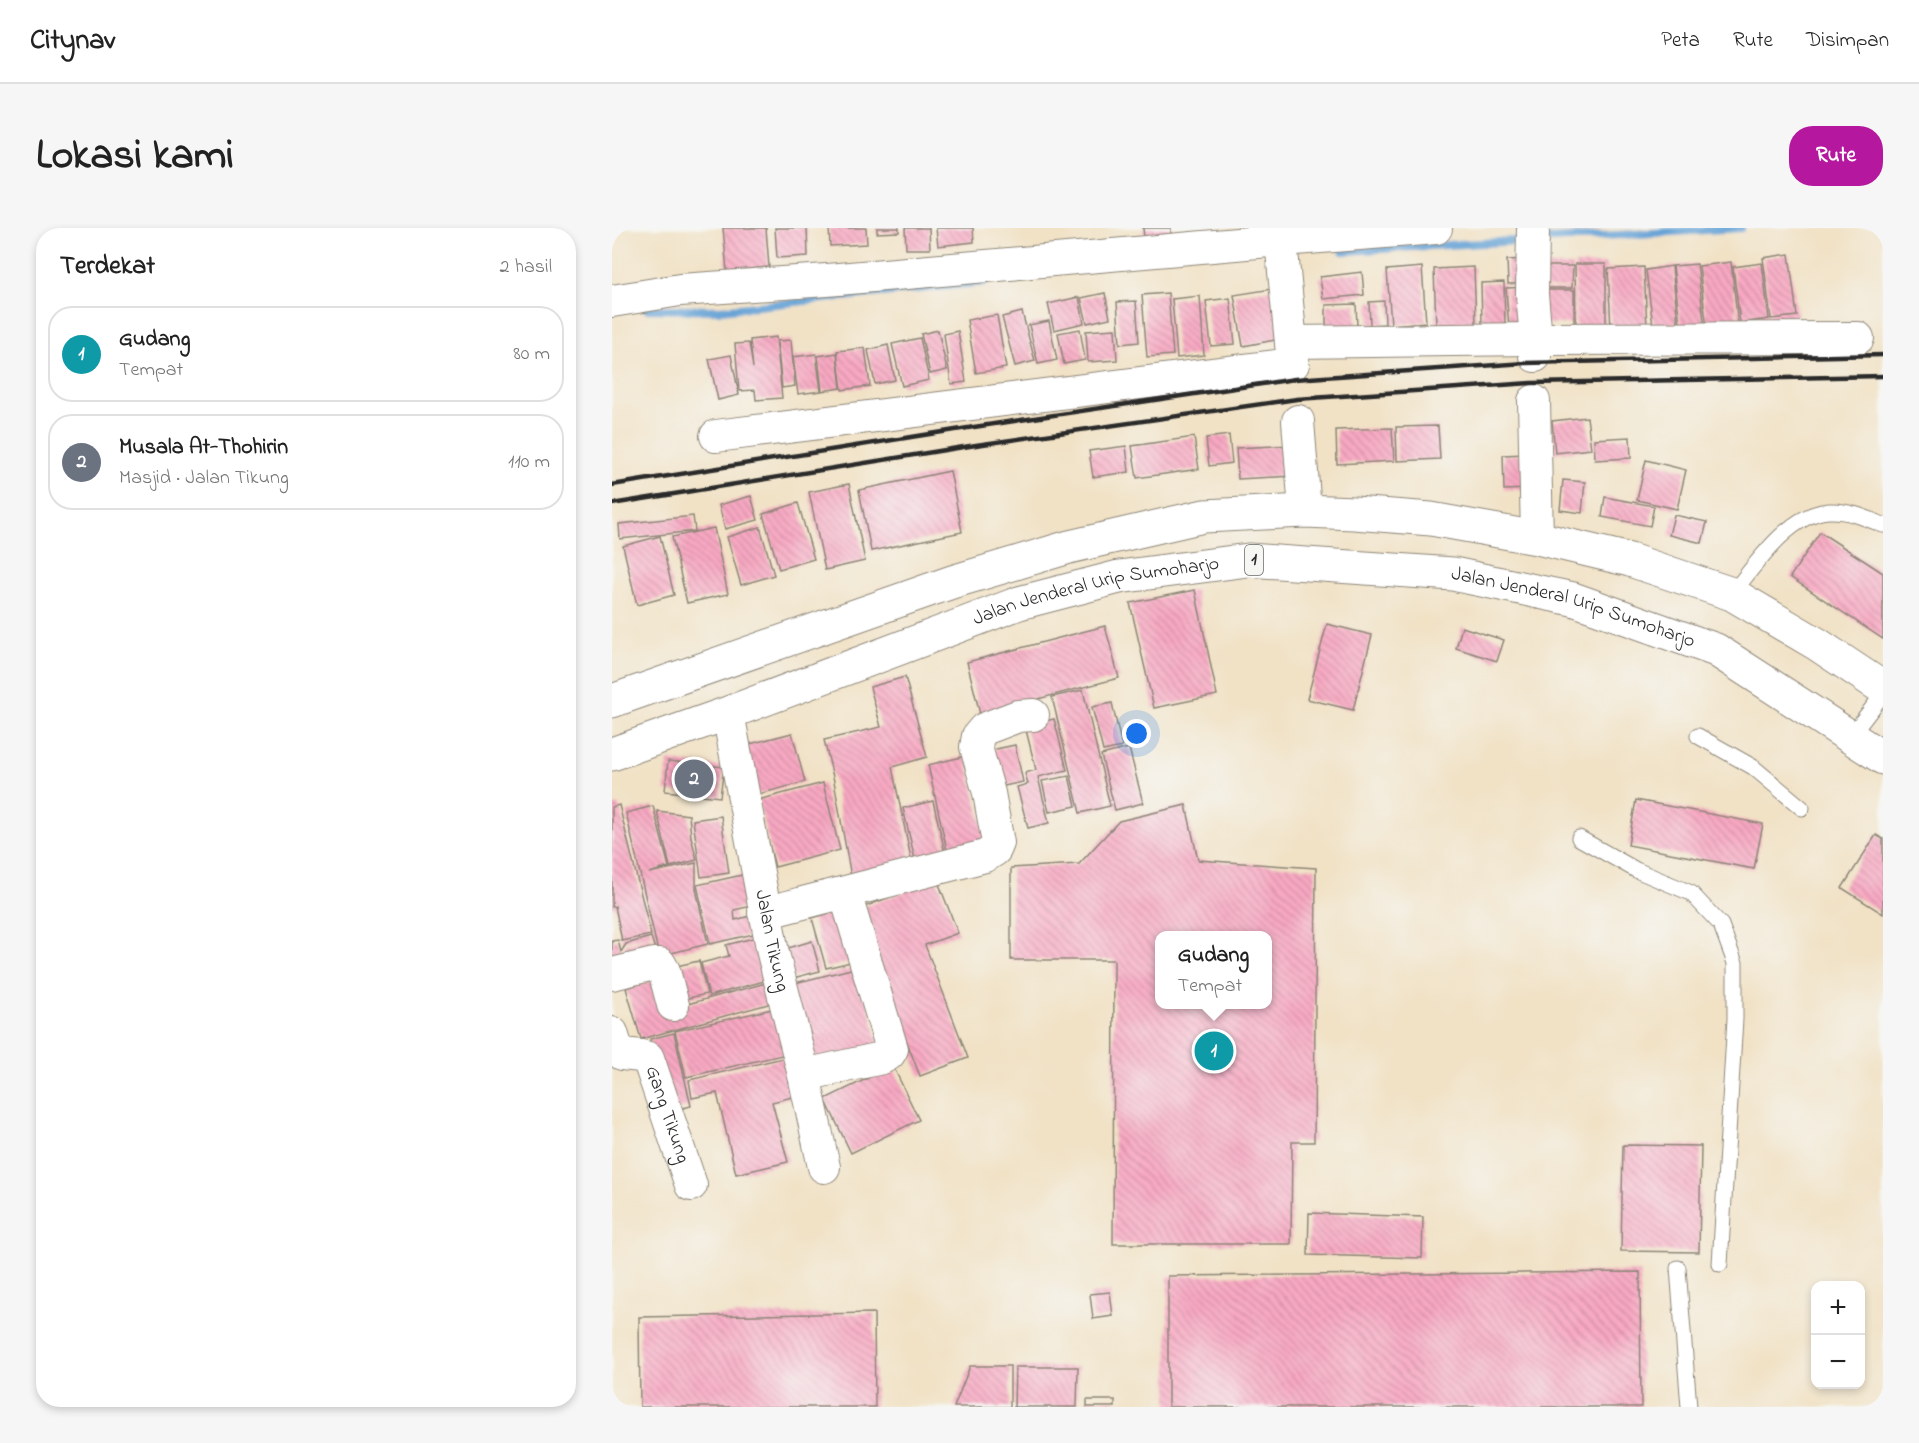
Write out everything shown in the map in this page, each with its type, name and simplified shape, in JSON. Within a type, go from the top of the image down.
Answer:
[{"type":"highway","points":[[612,701],[952,582],[1069,546],[1204,516],[1305,511],[1431,519],[1537,538],[1630,560],[1732,594],[1817,644],[1883,688]]},
{"type":"highway","name":"Jalan Jenderal Urip Sumoharjo","points":[[612,754],[728,713],[1018,603],[1119,577],[1248,560],[1453,574],[1573,599],[1716,650],[1883,758]]},
{"type":"street","points":[[612,301],[680,290],[1283,247],[1436,228]]},
{"type":"street","points":[[1533,238],[1532,294],[1536,347]]},
{"type":"street","points":[[716,436],[1293,364],[1283,247]]},
{"type":"street","points":[[1291,342],[1536,347],[1858,338]]},
{"type":"street","points":[[1534,400],[1537,538]]},
{"type":"street","points":[[1298,421],[1305,511]]},
{"type":"street","name":"Jalan Tikung","points":[[728,713],[764,913],[824,1167]]},
{"type":"street","points":[[764,913],[985,856],[995,850],[998,843],[989,793],[975,747],[978,736],[984,729],[1018,716],[1033,715]]},
{"type":"street","points":[[804,1075],[882,1058],[891,1050],[845,892]]},
{"type":"street","points":[[612,974],[660,964],[673,1005]]},
{"type":"street","name":"Gang Tikung","points":[[612,1033],[617,1049],[622,1054],[648,1058],[690,1185]]},
{"type":"lane","points":[[1732,594],[1762,555],[1797,521],[1828,511],[1858,514],[1883,525]]},
{"type":"lane","points":[[1850,737],[1883,694]]},
{"type":"lane","points":[[1698,736],[1753,767],[1802,808]]},
{"type":"lane","points":[[1579,838],[1636,870],[1691,893],[1721,925],[1736,963],[1735,1018],[1720,1264]]},
{"type":"lane","points":[[1678,1268],[1689,1407]]},
{"type":"building","points":[[723,228],[766,228],[769,267],[727,271]]},
{"type":"building","points":[[775,228],[807,228],[808,256],[777,258]]},
{"type":"building","points":[[829,228],[866,228],[867,244],[830,246]]},
{"type":"building","points":[[877,228],[899,228],[899,232],[877,233]]},
{"type":"building","points":[[905,228],[929,228],[930,249],[906,249]]},
{"type":"building","points":[[936,228],[973,228],[974,242],[938,246]]},
{"type":"building","points":[[1143,228],[1171,228],[1171,236],[1144,237]]},
{"type":"building","points":[[1789,254],[1797,316],[1771,319],[1763,258]]},
{"type":"building","points":[[1529,259],[1530,283],[1508,284],[1507,260]]},
{"type":"building","points":[[1731,262],[1738,325],[1707,328],[1699,266]]},
{"type":"building","points":[[1762,263],[1769,319],[1740,323],[1733,267]]},
{"type":"building","points":[[1575,264],[1606,264],[1606,329],[1576,328]]},
{"type":"building","points":[[1697,264],[1705,329],[1681,331],[1673,266]]},
{"type":"building","points":[[1542,266],[1573,266],[1572,288],[1541,288]]},
{"type":"building","points":[[1672,266],[1678,323],[1653,326],[1646,270]]},
{"type":"building","points":[[1422,267],[1426,322],[1391,325],[1387,270]]},
{"type":"building","points":[[1474,267],[1476,324],[1436,326],[1434,269]]},
{"type":"building","points":[[1644,267],[1647,327],[1611,329],[1608,269]]},
{"type":"building","points":[[1362,272],[1364,295],[1323,299],[1320,277]]},
{"type":"building","points":[[1504,282],[1505,324],[1482,324],[1481,283]]},
{"type":"building","points":[[1528,287],[1531,327],[1509,329],[1506,288]]},
{"type":"building","points":[[1278,288],[1286,338],[1243,346],[1234,295]]},
{"type":"building","points":[[1537,290],[1574,290],[1574,324],[1537,324]]},
{"type":"building","points":[[1105,293],[1110,318],[1087,323],[1081,298]]},
{"type":"building","points":[[1168,293],[1173,355],[1147,357],[1142,295]]},
{"type":"building","points":[[1200,296],[1204,355],[1177,358],[1172,299]]},
{"type":"building","points":[[1079,297],[1084,323],[1054,330],[1048,304]]},
{"type":"building","points":[[1230,298],[1235,344],[1211,346],[1206,301]]},
{"type":"building","points":[[1136,301],[1139,342],[1120,344],[1117,302]]},
{"type":"building","points":[[1384,301],[1385,324],[1370,325],[1369,302]]},
{"type":"building","points":[[1356,304],[1357,326],[1326,327],[1326,305]]},
{"type":"building","points":[[1022,312],[1035,361],[1015,366],[1002,317]]},
{"type":"building","points":[[997,315],[1006,368],[976,373],[967,320]]},
{"type":"building","points":[[1049,321],[1057,360],[1038,364],[1029,325]]},
{"type":"building","points":[[1080,329],[1085,360],[1064,364],[1058,333]]},
{"type":"building","points":[[1115,329],[1117,360],[1088,362],[1086,331]]},
{"type":"building","points":[[938,330],[947,370],[930,374],[921,334]]},
{"type":"building","points":[[958,331],[966,382],[951,384],[944,334]]},
{"type":"building","points":[[776,337],[782,398],[756,400],[755,390],[739,391],[735,344],[749,343],[753,368],[750,340]]},
{"type":"building","points":[[920,338],[929,380],[902,386],[892,344]]},
{"type":"building","points":[[791,340],[795,386],[782,388],[777,341]]},
{"type":"building","points":[[888,345],[895,380],[875,384],[868,350]]},
{"type":"building","points":[[865,348],[870,386],[842,390],[837,351]]},
{"type":"building","points":[[837,353],[841,388],[822,391],[818,356]]},
{"type":"building","points":[[816,354],[821,391],[798,394],[793,357]]},
{"type":"building","points":[[731,355],[739,395],[718,400],[709,359]]},
{"type":"building","points":[[1587,417],[1591,449],[1555,453],[1552,421]]},
{"type":"building","points":[[1438,426],[1440,459],[1397,461],[1396,427]]},
{"type":"building","points":[[1392,428],[1394,461],[1337,464],[1336,430]]},
{"type":"building","points":[[1229,435],[1232,463],[1209,466],[1206,438]]},
{"type":"building","points":[[1194,437],[1199,469],[1137,478],[1132,446]]},
{"type":"building","points":[[1630,437],[1631,458],[1595,460],[1594,439]]},
{"type":"building","points":[[1292,445],[1293,476],[1238,479],[1236,448]]},
{"type":"building","points":[[1126,446],[1129,472],[1093,477],[1089,451]]},
{"type":"building","points":[[1527,454],[1528,489],[1504,490],[1503,455]]},
{"type":"building","points":[[1646,460],[1686,470],[1677,509],[1637,500]]},
{"type":"building","points":[[950,471],[962,532],[871,551],[859,490]]},
{"type":"building","points":[[1563,480],[1585,482],[1582,513],[1560,510]]},
{"type":"building","points":[[849,484],[865,561],[825,570],[809,492]]},
{"type":"building","points":[[751,496],[758,520],[725,529],[719,505]]},
{"type":"building","points":[[1605,497],[1654,506],[1650,526],[1602,517]]},
{"type":"building","points":[[798,503],[814,559],[779,569],[763,514]]},
{"type":"building","points":[[1674,515],[1707,522],[1702,543],[1669,535]]},
{"type":"building","points":[[693,516],[695,531],[620,539],[619,524]]},
{"type":"building","points":[[760,527],[774,575],[741,585],[727,537]]},
{"type":"building","points":[[714,528],[728,594],[687,603],[672,537]]},
{"type":"building","points":[[1820,532],[1883,573],[1883,639],[1790,577]]},
{"type":"building","points":[[660,536],[674,595],[637,605],[623,546]]},
{"type":"building","points":[[1195,590],[1217,695],[1154,708],[1130,603]]},
{"type":"building","points":[[1327,624],[1372,635],[1353,710],[1307,699]]},
{"type":"building","points":[[1105,626],[1119,678],[980,714],[967,662]]},
{"type":"building","points":[[1462,627],[1504,640],[1497,661],[1456,648]]},
{"type":"building","points":[[905,677],[927,757],[892,767],[912,863],[851,877],[834,781],[824,740],[881,727],[870,687]]},
{"type":"building","points":[[1083,690],[1110,806],[1080,813],[1052,697]]},
{"type":"building","points":[[1112,703],[1122,747],[1103,751],[1092,707]]},
{"type":"building","points":[[1054,719],[1067,770],[1038,777],[1049,823],[1028,828],[1017,787],[1028,784],[1025,773],[1036,770],[1025,726]]},
{"type":"building","points":[[792,733],[805,782],[755,795],[742,746]]},
{"type":"building","points":[[1015,745],[1023,782],[990,789],[982,752]]},
{"type":"building","points":[[1129,748],[1143,803],[1115,810],[1101,755]]},
{"type":"building","points":[[966,756],[987,846],[948,855],[928,765]]},
{"type":"building","points":[[668,761],[724,767],[720,797],[665,791]]},
{"type":"building","points":[[1069,776],[1076,806],[1049,812],[1042,781]]},
{"type":"building","points":[[823,783],[840,850],[775,867],[758,800]]},
{"type":"building","points":[[1636,800],[1763,824],[1754,869],[1628,845]]},
{"type":"building","points":[[933,801],[947,861],[917,868],[903,808]]},
{"type":"building","points":[[619,805],[651,935],[622,941],[615,906],[612,907],[612,807]]},
{"type":"building","points":[[1186,805],[1198,860],[1316,868],[1314,1142],[1292,1142],[1291,1244],[1113,1244],[1114,960],[1011,960],[1011,868],[1079,864],[1119,821]]},
{"type":"building","points":[[653,806],[669,867],[649,873],[696,863],[696,889],[708,944],[659,956],[626,813]]},
{"type":"building","points":[[657,811],[689,815],[691,837],[697,860],[670,867]]},
{"type":"building","points":[[721,816],[729,873],[701,877],[693,820]]},
{"type":"building","points":[[1876,835],[1883,839],[1883,914],[1842,888]]},
{"type":"building","points":[[751,873],[756,905],[734,910],[735,920],[754,915],[758,933],[710,944],[697,885]]},
{"type":"building","points":[[937,879],[958,933],[925,945],[968,1058],[920,1076],[856,910]]},
{"type":"building","points":[[845,909],[859,960],[826,968],[812,918]]},
{"type":"building","points":[[651,937],[658,959],[612,972],[612,941],[618,940],[621,952],[626,944]]},
{"type":"building","points":[[757,937],[768,980],[709,996],[701,963],[729,956],[726,945]]},
{"type":"building","points":[[812,941],[820,971],[793,978],[785,949]]},
{"type":"building","points":[[699,961],[707,994],[679,1000],[672,967]]},
{"type":"building","points":[[859,967],[880,1051],[812,1068],[791,984]]},
{"type":"building","points":[[656,979],[665,1010],[766,983],[772,1003],[641,1039],[626,988]]},
{"type":"building","points":[[781,1007],[791,1053],[686,1077],[675,1031]]},
{"type":"building","points":[[674,1033],[691,1106],[667,1112],[650,1039]]},
{"type":"building","points":[[796,1055],[805,1094],[772,1102],[788,1162],[736,1174],[717,1093],[692,1098],[689,1080]]},
{"type":"building","points":[[893,1066],[919,1120],[851,1153],[825,1099]]},
{"type":"building","points":[[1623,1145],[1701,1146],[1699,1252],[1621,1251]]},
{"type":"building","points":[[1309,1213],[1423,1217],[1422,1258],[1308,1255]]},
{"type":"building","points":[[1640,1272],[1641,1407],[1168,1407],[1168,1276]]},
{"type":"building","points":[[1110,1292],[1113,1316],[1093,1319],[1090,1294]]},
{"type":"building","points":[[874,1313],[875,1407],[640,1407],[639,1317]]},
{"type":"building","points":[[970,1366],[1010,1366],[1010,1407],[954,1407]]},
{"type":"building","points":[[1015,1367],[1078,1367],[1077,1407],[1014,1407]]},
{"type":"building","points":[[1087,1400],[1115,1400],[1115,1407],[1087,1407]]},
{"type":"waterway","points":[[1343,251],[1741,228]]},
{"type":"waterway","points":[[647,309],[720,310],[984,282]]},
{"type":"railway","points":[[612,485],[1295,379],[1525,363],[1883,355]]},
{"type":"railway","points":[[612,504],[976,445],[1297,399],[1531,383],[1883,376]]},
{"type":"place","name":"Musala At-Thohirin","points":[[694,779]]},
{"type":"place","name":"Gudang","points":[[1214,1051]]}]
